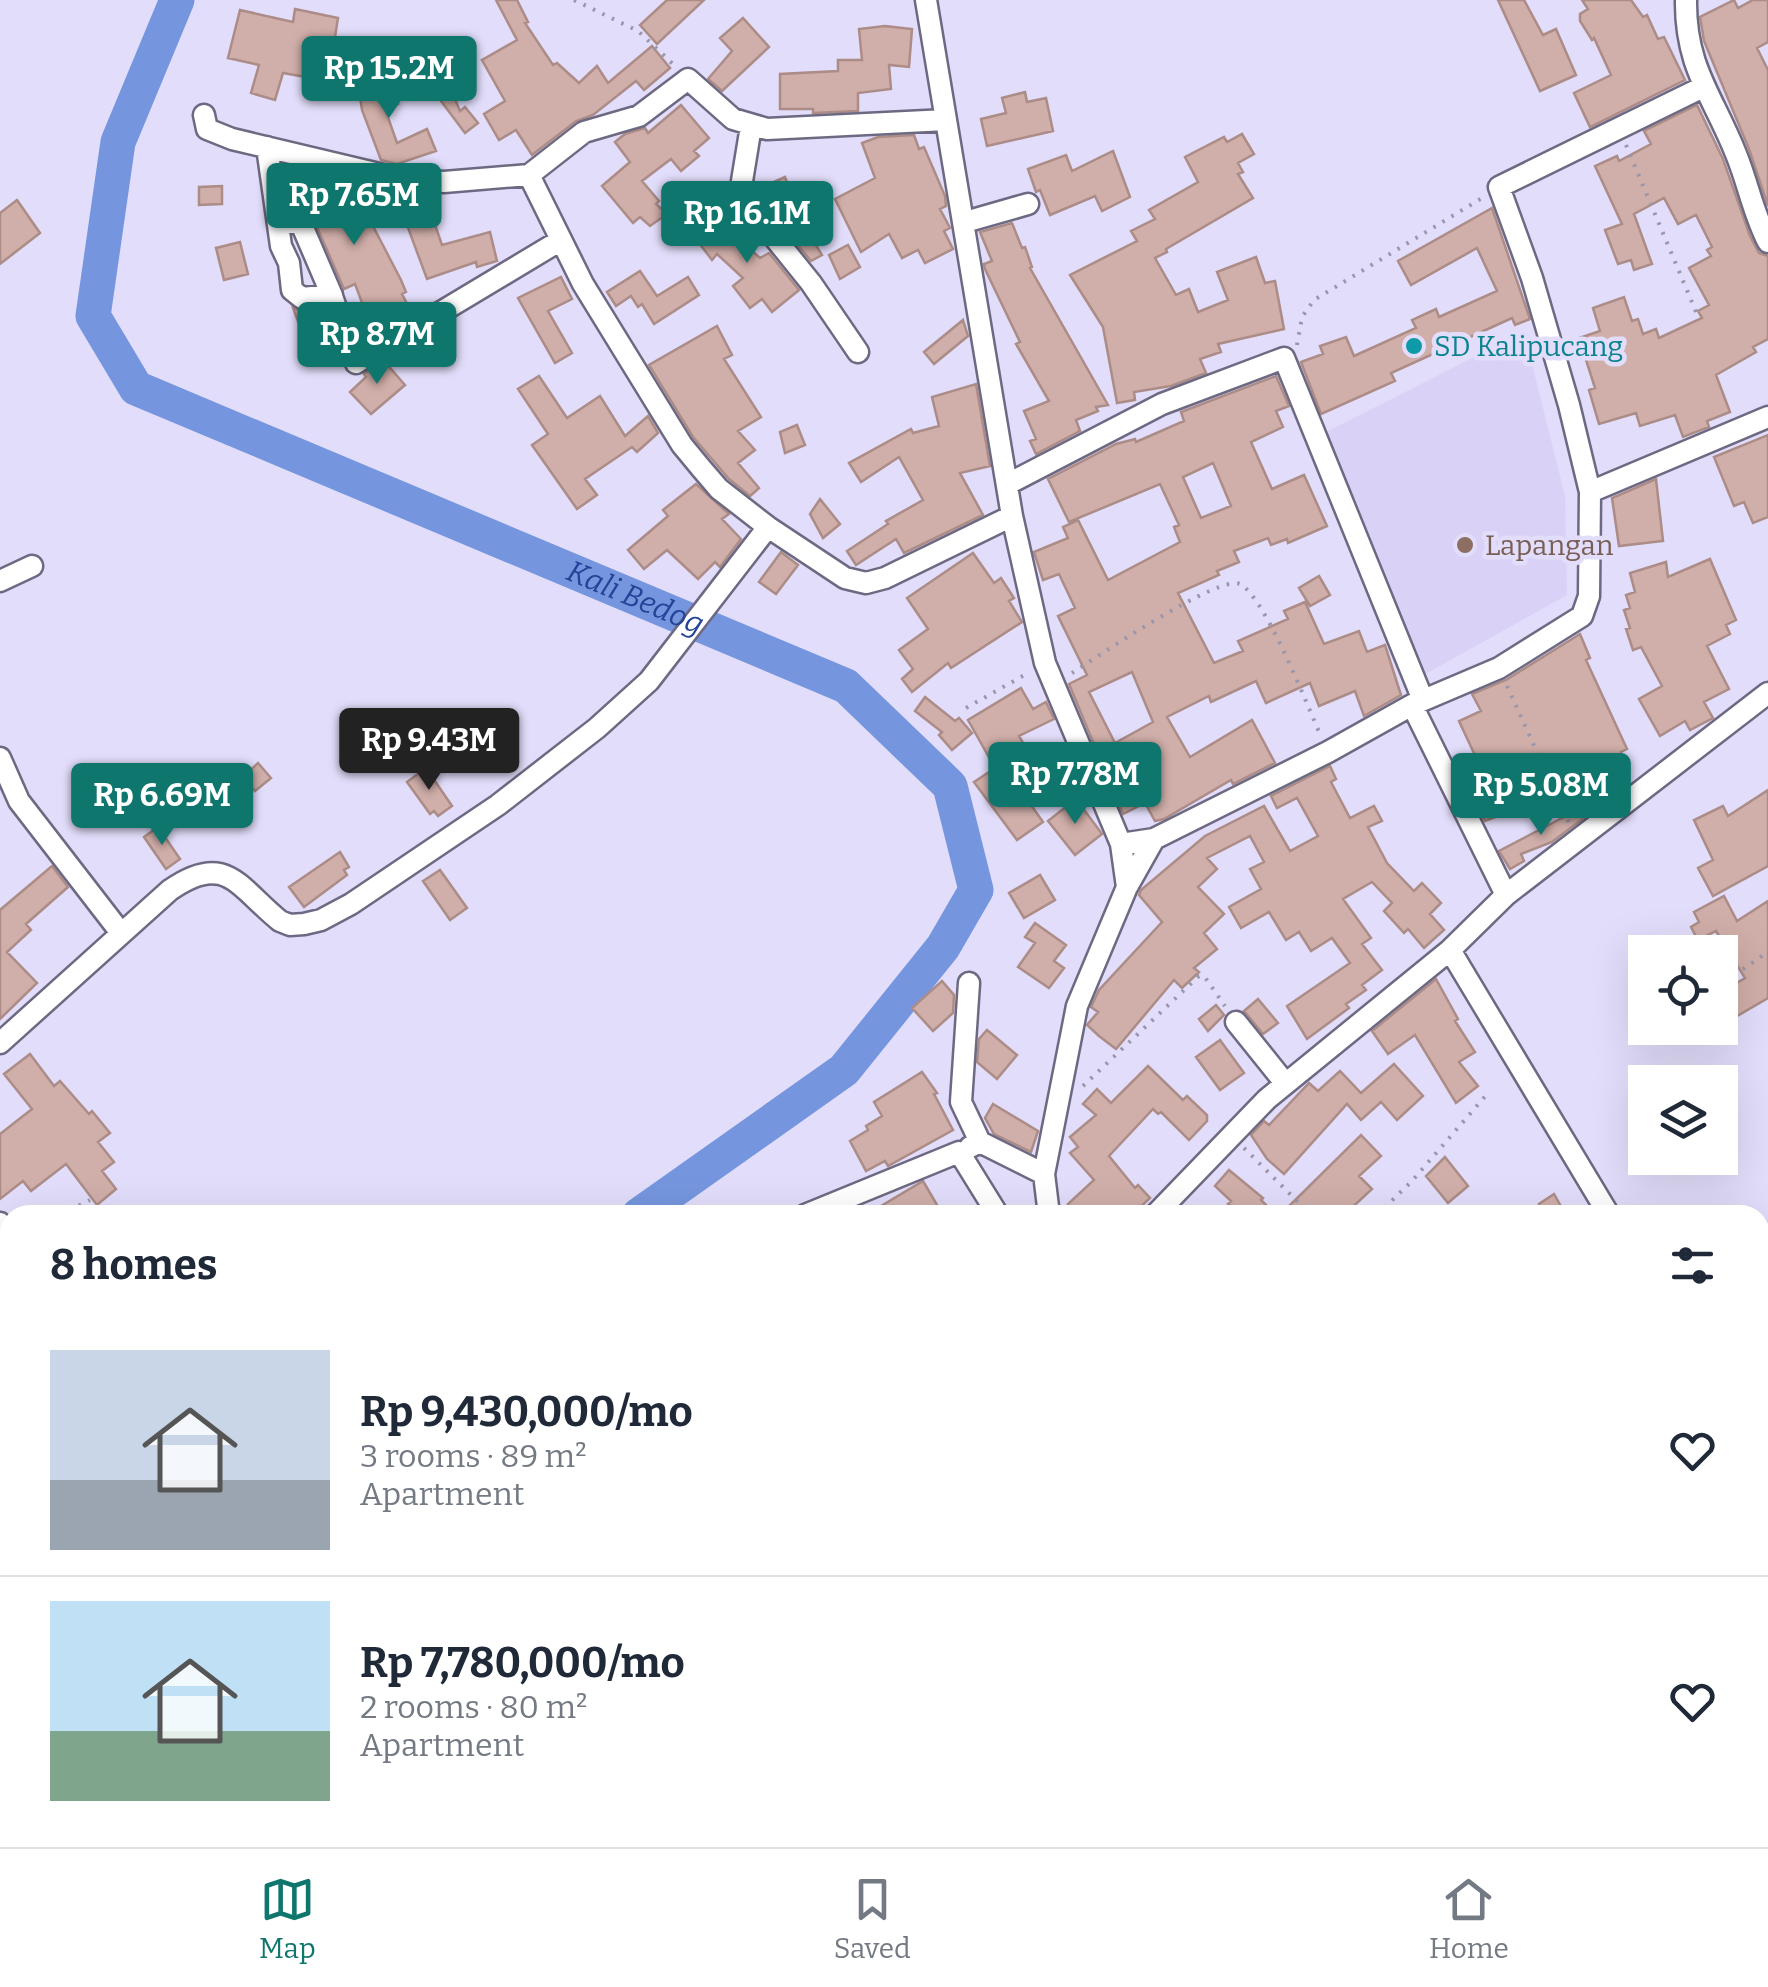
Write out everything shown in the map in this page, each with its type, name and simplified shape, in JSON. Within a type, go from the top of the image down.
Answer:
[{"type":"street","points":[[926,0],[1012,516],[1046,663],[1121,844],[1127,887]]},
{"type":"street","points":[[1686,0],[1686,34],[1704,87],[1737,155],[1755,217],[1768,242]]},
{"type":"street","points":[[204,115],[207,129],[217,135],[400,179],[444,182],[529,175],[584,132],[639,116],[688,79],[733,119],[767,129],[946,120]]},
{"type":"street","points":[[1121,844],[1154,839],[1418,702],[1499,668],[1582,616],[1589,596],[1590,492],[1542,314],[1499,187],[1704,87]]},
{"type":"street","points":[[750,126],[742,180],[749,206],[811,283],[858,352]]},
{"type":"street","points":[[267,147],[281,246],[289,263],[292,290],[302,298],[332,296]]},
{"type":"street","points":[[529,175],[582,284],[682,445],[720,489],[768,527],[845,578],[866,583],[1012,516]]},
{"type":"street","points":[[965,222],[1028,204]]},
{"type":"street","points":[[278,226],[300,221],[356,363],[561,240]]},
{"type":"street","points":[[1008,484],[1162,404],[1284,358],[1418,702],[1506,895]]},
{"type":"street","points":[[1590,492],[1768,417]]},
{"type":"street","points":[[0,1043],[184,880],[211,871],[229,877],[280,921],[290,925],[321,920],[351,904],[498,805],[597,728],[649,681],[768,527]]},
{"type":"street","points":[[0,581],[32,566]]},
{"type":"street","points":[[1165,1205],[1285,1083],[1450,950],[1574,836],[1767,698]]},
{"type":"street","points":[[1,762],[19,801],[121,933]]},
{"type":"street","points":[[1048,1205],[1044,1174],[1077,1006],[1127,887],[1154,839]]},
{"type":"street","points":[[1450,950],[1603,1205]]},
{"type":"street","points":[[969,983],[961,1102],[980,1142],[1044,1174]]},
{"type":"street","points":[[1236,1022],[1285,1083]]},
{"type":"street","points":[[830,1205],[980,1142]]},
{"type":"street","points":[[959,1152],[992,1205]]},
{"type":"path","points":[[574,0],[638,32],[688,79]]},
{"type":"path","points":[[1618,127],[1698,319]]},
{"type":"path","points":[[1284,358],[1298,344],[1302,317],[1314,300],[1499,187]]},
{"type":"path","points":[[1053,684],[1200,593],[1230,582],[1238,583],[1254,597],[1276,638],[1328,752]]},
{"type":"path","points":[[966,708],[1046,663]]},
{"type":"path","points":[[1499,668],[1574,836]]},
{"type":"path","points":[[1738,972],[1768,952]]},
{"type":"path","points":[[1057,1108],[1201,975],[1236,1022]]},
{"type":"path","points":[[1387,1205],[1488,1093]]},
{"type":"path","points":[[1231,1135],[1301,1205]]},
{"type":"path","points":[[80,1205],[90,1200]]},
{"type":"shaded area","name":"Lapangan","points":[[1524,332],[1565,496],[1567,595],[1413,681],[1322,434]]},
{"type":"building","points":[[496,0],[517,0],[528,22],[525,23],[553,65],[557,63],[579,83],[597,66],[608,83],[652,46],[670,68],[644,90],[636,81],[532,155],[516,130],[499,140],[484,114],[505,101],[482,60],[517,40]]},
{"type":"building","points":[[667,0],[704,0],[657,44],[640,25]]},
{"type":"building","points":[[1498,0],[1524,0],[1543,35],[1556,29],[1576,75],[1540,91]]},
{"type":"building","points":[[1582,0],[1631,0],[1643,17],[1647,15],[1658,39],[1664,37],[1685,80],[1590,127],[1574,93],[1611,75],[1594,38],[1580,21],[1580,14],[1588,9]]},
{"type":"building","points":[[1734,0],[1738,8],[1753,0],[1768,0],[1768,42],[1757,48],[1768,70],[1768,206],[1704,41],[1700,17]]},
{"type":"building","points":[[295,9],[338,18],[328,81],[283,73],[275,100],[251,93],[259,65],[228,58],[240,10],[293,22]]},
{"type":"building","points":[[743,18],[769,47],[722,91],[708,79],[732,51],[720,38]]},
{"type":"building","points":[[859,29],[912,29],[909,67],[889,65],[891,89],[858,93],[858,111],[813,113],[813,109],[780,109],[780,74],[838,71],[838,60],[862,60]]},
{"type":"building","points":[[392,71],[398,104],[384,106],[397,143],[427,129],[436,151],[397,164],[381,160],[362,110],[357,77]]},
{"type":"building","points":[[444,73],[460,111],[465,107],[478,123],[465,133],[426,81]]},
{"type":"building","points":[[1025,92],[1027,102],[1046,98],[1053,131],[987,146],[981,119],[1006,113],[1002,98]]},
{"type":"building","points":[[681,105],[709,138],[694,151],[699,156],[681,171],[671,159],[642,181],[667,214],[650,226],[640,217],[633,223],[602,186],[630,162],[615,142],[625,134],[645,128],[648,133]]},
{"type":"building","points":[[1697,105],[1723,159],[1750,236],[1759,253],[1768,256],[1768,339],[1753,347],[1756,352],[1716,375],[1730,412],[1707,421],[1709,427],[1683,437],[1675,415],[1640,426],[1636,413],[1599,424],[1589,390],[1595,388],[1579,338],[1600,331],[1593,308],[1624,297],[1632,321],[1638,319],[1643,334],[1656,329],[1659,338],[1702,318],[1698,311],[1709,305],[1689,268],[1711,256],[1707,250],[1712,247],[1696,215],[1678,224],[1664,198],[1634,214],[1652,264],[1634,270],[1631,260],[1618,264],[1605,230],[1622,224],[1595,166],[1617,156],[1619,161],[1651,144],[1644,131]]},
{"type":"building","points":[[1242,134],[1254,154],[1238,163],[1243,172],[1238,174],[1253,198],[1155,258],[1176,295],[1189,289],[1198,312],[1228,300],[1217,272],[1256,257],[1265,283],[1275,281],[1284,329],[1218,344],[1221,352],[1200,359],[1206,373],[1171,386],[1134,392],[1135,400],[1117,403],[1103,327],[1070,275],[1137,241],[1131,231],[1155,219],[1149,210],[1198,182],[1185,157],[1224,137],[1227,142]]},
{"type":"building","points":[[914,135],[919,149],[924,147],[945,196],[946,206],[940,209],[950,228],[944,231],[953,249],[925,263],[918,250],[902,258],[889,234],[861,252],[835,199],[875,178],[862,143],[878,137]]},
{"type":"building","points":[[1113,151],[1130,197],[1102,211],[1095,196],[1050,215],[1028,169],[1066,155],[1072,171]]},
{"type":"building","points":[[298,169],[301,187],[326,180],[369,186],[370,197],[365,197],[374,228],[401,280],[406,292],[402,294],[412,313],[363,343],[356,322],[367,316],[355,284],[344,289],[310,211],[290,209],[284,172]]},
{"type":"building","points":[[785,177],[803,224],[822,255],[811,261],[778,221],[765,186]]},
{"type":"building","points":[[222,186],[222,204],[199,205],[199,187]]},
{"type":"building","points":[[17,200],[40,233],[0,264],[0,213]]},
{"type":"building","points":[[1492,208],[1530,319],[1515,325],[1512,318],[1391,373],[1395,381],[1321,414],[1301,362],[1323,354],[1320,346],[1346,337],[1354,356],[1416,328],[1412,320],[1436,309],[1439,317],[1497,291],[1477,248],[1411,285],[1398,261]]},
{"type":"building","points":[[712,215],[760,258],[769,253],[799,290],[772,312],[762,299],[750,308],[733,286],[743,278],[717,254],[712,260],[693,235]]},
{"type":"building","points":[[432,216],[442,245],[490,232],[497,261],[477,267],[476,262],[427,279],[407,225]]},
{"type":"building","points":[[1012,223],[1022,248],[1025,247],[1030,268],[1108,405],[1096,407],[1098,411],[1076,420],[1080,431],[1036,454],[1030,441],[1036,439],[1024,411],[1049,401],[1016,344],[1020,342],[985,269],[984,264],[992,261],[980,232]]},
{"type":"building","points":[[240,242],[248,274],[224,280],[216,248]]},
{"type":"building","points":[[848,245],[860,267],[840,279],[829,255]]},
{"type":"building","points":[[640,271],[657,296],[688,277],[699,295],[654,324],[642,304],[638,307],[631,296],[616,306],[607,292]]},
{"type":"building","points":[[561,277],[572,299],[548,311],[572,353],[555,363],[518,298]]},
{"type":"building","points":[[293,308],[303,312],[322,310],[331,335],[307,345]]},
{"type":"building","points":[[963,320],[968,336],[934,364],[924,352]]},
{"type":"building","points":[[717,326],[732,355],[724,359],[761,417],[738,431],[755,450],[738,463],[759,488],[750,496],[729,479],[693,437],[649,365]]},
{"type":"building","points":[[442,333],[451,350],[432,361],[422,342]]},
{"type":"building","points":[[385,362],[405,385],[371,414],[350,392],[366,377],[364,374]]},
{"type":"building","points":[[539,376],[567,418],[600,396],[625,436],[648,416],[658,433],[637,452],[632,447],[585,479],[597,495],[577,509],[532,445],[548,434],[518,389]]},
{"type":"building","points":[[1276,376],[1289,406],[1276,411],[1283,427],[1251,442],[1272,489],[1304,475],[1327,526],[1288,543],[1287,539],[1271,545],[1268,538],[1234,551],[1239,562],[1178,593],[1214,663],[1243,651],[1238,641],[1288,619],[1284,611],[1305,602],[1324,644],[1359,631],[1367,652],[1385,645],[1401,695],[1364,716],[1355,691],[1319,706],[1310,683],[1266,703],[1256,681],[1211,702],[1209,696],[1167,717],[1190,757],[1252,720],[1275,763],[1233,784],[1231,780],[1155,821],[1145,803],[1123,814],[1069,684],[1087,675],[1058,616],[1075,608],[1059,574],[1043,580],[1034,552],[1068,538],[1063,527],[1078,520],[1108,580],[1180,542],[1174,527],[1179,525],[1160,484],[1069,522],[1048,479],[1116,444],[1135,439],[1136,442],[1184,421],[1181,412]],"holes":[[[1213,463],[1231,506],[1201,518],[1183,477]],[[1132,672],[1153,722],[1115,743],[1089,692]]]},
{"type":"building","points":[[976,384],[990,466],[960,473],[983,515],[904,553],[896,539],[856,565],[847,551],[888,524],[886,521],[923,500],[899,457],[861,482],[849,463],[911,429],[913,433],[939,426],[932,397]]},
{"type":"building","points":[[797,425],[805,445],[785,453],[780,432]]},
{"type":"building","points":[[1768,435],[1768,517],[1753,523],[1744,502],[1734,506],[1714,457]]},
{"type":"building","points":[[1656,479],[1663,541],[1619,546],[1612,498]]},
{"type":"building","points":[[696,484],[729,514],[722,519],[741,539],[720,567],[715,562],[698,579],[667,550],[644,569],[628,550],[668,516],[663,510]]},
{"type":"building","points":[[820,499],[840,524],[823,538],[810,514]]},
{"type":"building","points":[[781,552],[798,565],[776,594],[759,582]]},
{"type":"building","points":[[973,553],[994,583],[1001,578],[1014,598],[1009,601],[1022,622],[951,668],[948,663],[912,692],[902,679],[913,669],[899,650],[928,629],[907,598]]},
{"type":"building","points":[[1710,559],[1736,620],[1726,625],[1730,634],[1707,646],[1729,689],[1704,702],[1713,718],[1690,730],[1685,721],[1660,736],[1639,699],[1662,686],[1641,647],[1633,650],[1626,629],[1630,628],[1624,610],[1630,608],[1626,595],[1635,592],[1630,573],[1666,562],[1668,577]]},
{"type":"building","points":[[1319,576],[1330,595],[1310,606],[1299,588]]},
{"type":"building","points":[[1580,634],[1590,658],[1586,660],[1627,749],[1621,752],[1629,768],[1539,801],[1523,765],[1479,783],[1472,768],[1479,764],[1459,721],[1481,711],[1472,694],[1506,680]]},
{"type":"building","points":[[1021,688],[1033,709],[1046,702],[1054,719],[1019,736],[1033,760],[1009,774],[1043,822],[1017,840],[974,782],[995,768],[968,720]]},
{"type":"building","points":[[925,697],[955,721],[959,718],[972,733],[952,750],[939,735],[942,732],[915,711]]},
{"type":"building","points":[[258,763],[271,778],[255,791],[243,777]]},
{"type":"building","points":[[1330,766],[1336,779],[1331,782],[1350,818],[1374,806],[1382,821],[1368,827],[1387,863],[1414,891],[1422,883],[1441,903],[1430,914],[1444,930],[1424,948],[1408,929],[1404,933],[1384,911],[1392,903],[1372,882],[1343,899],[1371,938],[1362,944],[1382,970],[1362,985],[1366,990],[1346,1004],[1349,1008],[1307,1039],[1287,1006],[1350,963],[1332,938],[1311,951],[1299,932],[1286,940],[1269,912],[1241,928],[1229,907],[1261,889],[1250,869],[1264,862],[1250,836],[1207,858],[1217,869],[1198,887],[1224,914],[1204,933],[1217,949],[1194,968],[1199,972],[1182,988],[1174,980],[1116,1049],[1099,1036],[1087,1025],[1098,1012],[1091,1007],[1099,990],[1162,922],[1139,895],[1141,890],[1205,836],[1264,806],[1290,851],[1318,836],[1297,798],[1277,808],[1271,796]]},
{"type":"building","points":[[426,768],[452,806],[438,816],[434,811],[430,814],[407,782]]},
{"type":"building","points":[[1768,790],[1768,866],[1713,896],[1698,868],[1713,860],[1694,820],[1723,806],[1728,816]]},
{"type":"building","points":[[1076,799],[1102,834],[1075,855],[1048,821]]},
{"type":"building","points":[[1495,799],[1501,815],[1485,821],[1477,805]]},
{"type":"building","points":[[1585,806],[1589,814],[1552,842],[1521,854],[1524,861],[1510,869],[1499,851]]},
{"type":"building","points":[[158,827],[180,859],[166,869],[144,837]]},
{"type":"building","points":[[340,852],[349,867],[344,870],[347,875],[304,907],[289,887]]},
{"type":"building","points":[[52,866],[68,887],[26,924],[31,930],[7,952],[37,983],[0,1019],[0,910]]},
{"type":"building","points":[[440,870],[467,908],[450,920],[423,881]]},
{"type":"building","points":[[1040,875],[1055,900],[1024,918],[1009,893]]},
{"type":"building","points":[[1724,896],[1737,921],[1768,901],[1768,998],[1738,1016],[1738,982],[1745,978],[1738,967],[1738,935],[1718,935],[1716,931],[1695,935],[1691,927],[1699,922],[1694,912]]},
{"type":"building","points":[[1035,923],[1066,945],[1054,961],[1064,968],[1049,988],[1018,967],[1035,943],[1025,937]]},
{"type":"building","points":[[1436,979],[1458,1019],[1455,1021],[1475,1052],[1459,1062],[1478,1086],[1456,1103],[1415,1035],[1388,1054],[1372,1031]]},
{"type":"building","points":[[942,981],[954,995],[953,1013],[933,1031],[912,1008]]},
{"type":"building","points":[[1258,999],[1278,1023],[1263,1034],[1244,1011]]},
{"type":"building","points":[[1216,1005],[1224,1015],[1208,1031],[1199,1019]]},
{"type":"building","points":[[987,1030],[1017,1055],[997,1079],[977,1062],[979,1039]]},
{"type":"building","points":[[1220,1040],[1244,1073],[1220,1090],[1196,1057]]},
{"type":"building","points":[[30,1054],[54,1086],[60,1081],[110,1133],[98,1142],[114,1162],[102,1171],[116,1189],[97,1205],[66,1164],[31,1191],[23,1181],[0,1199],[0,1134],[32,1109],[4,1074]]},
{"type":"building","points":[[1394,1064],[1423,1096],[1397,1120],[1381,1102],[1361,1120],[1347,1104],[1284,1174],[1267,1159],[1251,1135],[1264,1121],[1269,1125],[1309,1083],[1318,1091],[1340,1071],[1361,1093]]},
{"type":"building","points":[[1148,1066],[1183,1100],[1187,1096],[1207,1115],[1207,1121],[1189,1140],[1153,1109],[1109,1156],[1135,1188],[1138,1185],[1150,1198],[1143,1205],[1069,1205],[1094,1180],[1070,1153],[1078,1147],[1070,1137],[1096,1115],[1083,1104],[1097,1089],[1111,1103]]},
{"type":"building","points":[[922,1072],[937,1093],[934,1094],[953,1130],[888,1166],[885,1161],[866,1171],[850,1141],[882,1116],[874,1102]]},
{"type":"building","points":[[993,1104],[1038,1131],[1031,1152],[994,1134],[985,1118]]},
{"type":"building","points":[[1361,1135],[1381,1156],[1359,1176],[1372,1189],[1355,1205],[1290,1205]]},
{"type":"building","points":[[1445,1157],[1468,1186],[1448,1203],[1426,1176]]},
{"type":"building","points":[[1229,1170],[1263,1198],[1266,1205],[1229,1205],[1231,1201],[1215,1186]]},
{"type":"building","points":[[923,1181],[937,1205],[883,1205]]},
{"type":"building","points":[[1554,1194],[1560,1205],[1540,1205]]},
{"type":"waterway","name":"Kali Bedog","points":[[177,0],[118,142],[93,316],[136,388],[846,686],[950,786],[976,890],[943,947],[844,1070],[653,1205]]},
{"type":"place","name":"SD Kalipucang","points":[[1414,346]]},
{"type":"place","name":"Lapangan","points":[[1465,545]]}]
